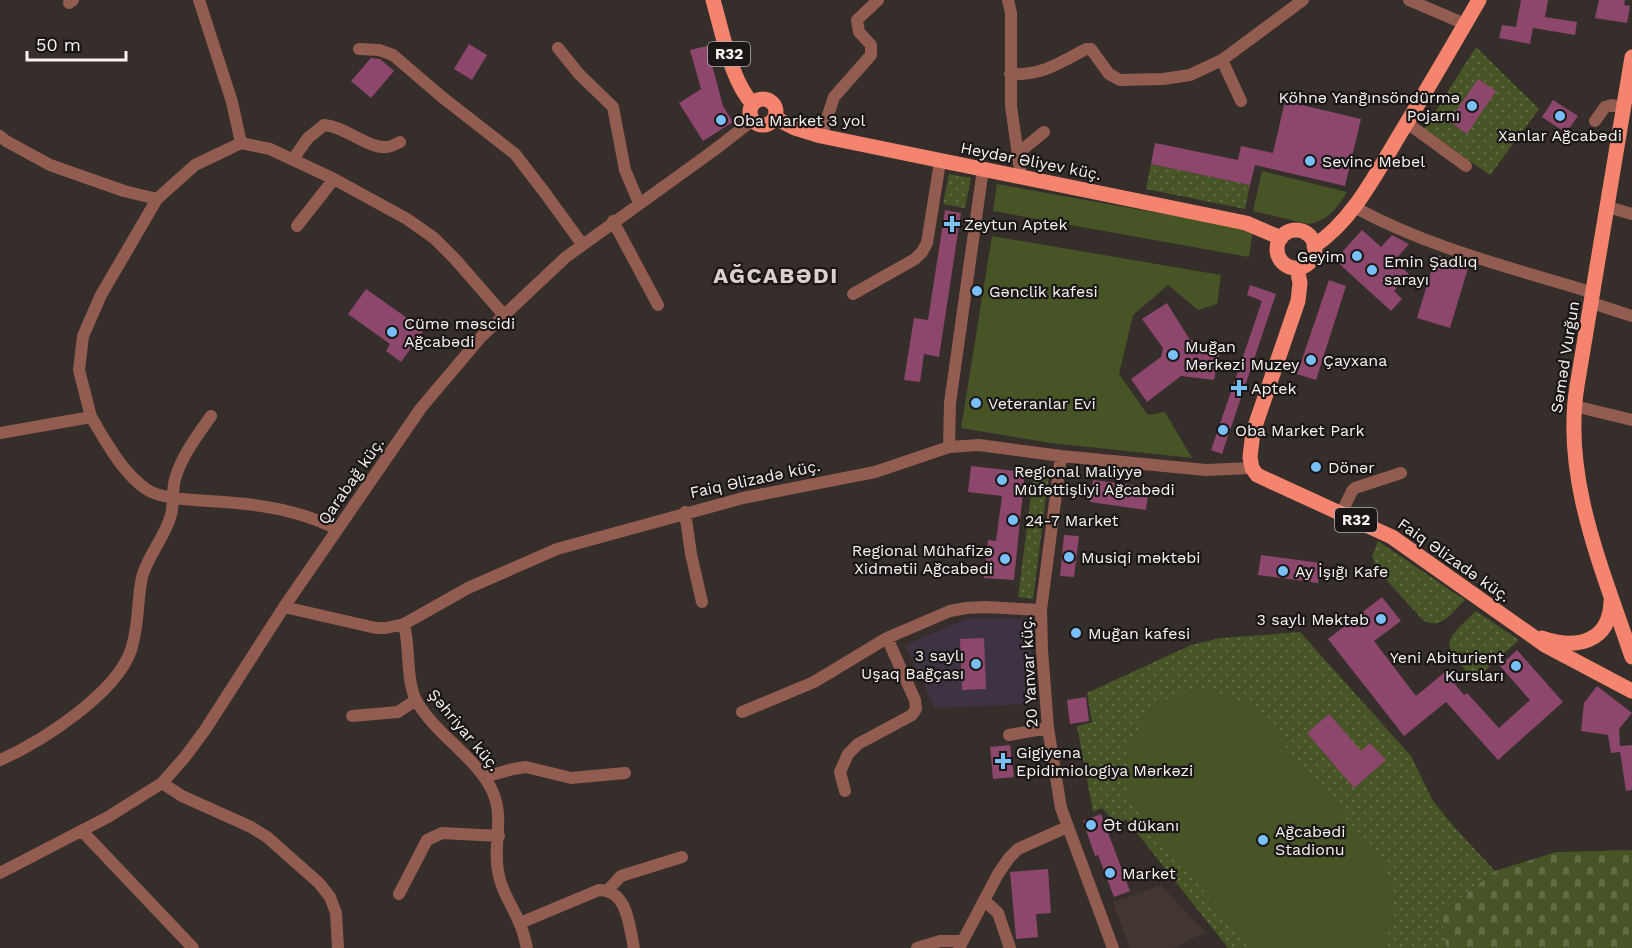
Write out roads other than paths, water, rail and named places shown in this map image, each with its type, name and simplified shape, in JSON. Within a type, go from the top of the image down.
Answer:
[{"type":"main road","name":"R32","points":[[713,0],[737,78],[753,104]]},
{"type":"main road","points":[[1314,246],[1339,225],[1354,207],[1407,123],[1479,0]]},
{"type":"main road","name":"Səməd Vurğun","points":[[1632,57],[1574,406],[1574,447],[1586,514],[1632,657]]},
{"type":"main road","points":[[761,100],[769,100],[776,110],[775,118],[765,125],[753,120],[751,111],[753,104],[761,100]]},
{"type":"main road","name":"Heydər Əliyev küç.","points":[[775,118],[795,128],[821,136],[1246,223],[1281,238]]},
{"type":"main road","points":[[1291,231],[1304,232],[1312,240],[1314,246],[1312,258],[1303,267],[1297,268],[1287,266],[1279,258],[1277,250],[1281,238],[1291,231]]},
{"type":"main road","points":[[1252,468],[1250,457],[1252,432],[1298,301],[1300,283],[1297,268]]},
{"type":"main road","name":"Faiq Əlizadə küç.","points":[[1252,468],[1263,478],[1392,537],[1529,634],[1559,653],[1632,691]]},
{"type":"main road","points":[[1529,634],[1566,643],[1590,640],[1607,624],[1611,615],[1611,595]]},
{"type":"street","points":[[199,0],[232,102],[241,143]]},
{"type":"street","points":[[821,136],[834,97],[871,55],[871,45],[859,32],[857,20],[878,0]]},
{"type":"street","points":[[1008,0],[1011,13],[1011,106],[1022,177]]},
{"type":"street","points":[[1010,74],[1027,76],[1044,71],[1086,49],[1091,49],[1109,74],[1120,80],[1163,79],[1190,75],[1222,60],[1303,0]]},
{"type":"street","points":[[1409,0],[1465,24]]},
{"type":"street","points":[[558,48],[579,74],[613,107],[625,171],[639,203]]},
{"type":"street","points":[[359,49],[379,50],[393,55],[441,97],[514,154],[545,192],[582,244]]},
{"type":"street","points":[[1222,60],[1241,101]]},
{"type":"street","points":[[1595,121],[1605,107],[1612,105],[1623,108]]},
{"type":"street","name":"Qarabağ küç.","points":[[0,873],[134,803],[162,783],[205,730],[337,529],[421,408],[447,376],[503,314],[582,244],[706,157],[753,120]]},
{"type":"street","points":[[1407,123],[1466,166]]},
{"type":"street","points":[[293,159],[308,138],[324,125],[336,125],[375,145],[386,147],[400,142]]},
{"type":"street","points":[[1018,153],[1044,132]]},
{"type":"street","points":[[0,136],[50,165],[124,191],[157,199]]},
{"type":"street","points":[[337,529],[317,519],[288,510],[174,498],[148,490],[121,465],[92,417],[80,370],[83,336],[101,295],[157,199],[195,165],[241,143],[270,149],[334,179],[407,219],[434,238],[503,314]]},
{"type":"street","points":[[853,294],[915,259],[922,252],[927,243],[940,162]]},
{"type":"street","points":[[949,447],[950,403],[983,169]]},
{"type":"street","points":[[297,226],[334,179]]},
{"type":"street","points":[[1354,207],[1417,238],[1593,298],[1632,316]]},
{"type":"street","points":[[1608,207],[1632,214]]},
{"type":"street","points":[[613,222],[658,305]]},
{"type":"street","points":[[1574,406],[1632,420]]},
{"type":"street","points":[[0,760],[44,736],[90,703],[115,676],[131,651],[138,617],[142,578],[171,514],[174,482],[181,460],[211,416]]},
{"type":"street","points":[[0,433],[92,417]]},
{"type":"street","name":"Faiq Əlizadə küç.","points":[[284,607],[376,628],[404,624],[468,588],[557,549],[685,512],[875,472],[949,447],[979,445],[1061,456],[1206,470],[1252,468]]},
{"type":"street","name":"20 Yanvar küç.","points":[[1061,456],[1041,610],[1048,728],[1066,827],[1113,948]]},
{"type":"street","points":[[1341,514],[1355,488],[1401,473]]},
{"type":"street","points":[[685,512],[691,554],[702,602]]},
{"type":"street","points":[[742,712],[814,682],[887,638],[950,611],[966,608],[1041,610]]},
{"type":"street","name":"Şəhriyar küç.","points":[[404,624],[408,640],[411,687],[416,700],[441,733],[485,777],[493,794],[498,810],[499,876],[520,923],[527,948]]},
{"type":"street","points":[[845,791],[840,772],[848,754],[858,744],[912,715],[916,709],[915,700],[887,638]]},
{"type":"street","points":[[352,716],[398,712],[416,700]]},
{"type":"street","points":[[1009,735],[1048,728]]},
{"type":"street","points":[[485,777],[526,767],[571,778],[625,773]]},
{"type":"street","points":[[162,783],[182,796],[259,832],[319,883],[330,897],[336,913],[338,948]]},
{"type":"street","points":[[917,948],[940,941],[960,944],[1009,858],[1018,849],[1066,827]]},
{"type":"street","points":[[82,831],[193,948]]},
{"type":"street","points":[[399,894],[427,840],[442,833],[499,836]]},
{"type":"street","points":[[608,890],[621,876],[682,857]]},
{"type":"street","points":[[520,923],[599,890],[608,890],[625,907],[634,948]]},
{"type":"street","points":[[985,900],[998,913],[1010,948]]},
{"type":"place","name":"Köhnə Yanğınsöndürmə Pojarnı","points":[[1472,106]]},
{"type":"place","name":"Xanlar Ağcabədi","points":[[1560,116]]},
{"type":"place","name":"Oba Market 3 yol","points":[[721,120]]},
{"type":"place","name":"Sevinc Mebel","points":[[1310,161]]},
{"type":"place","name":"Zeytun Aptek","points":[[952,224]]},
{"type":"place","name":"Geyim","points":[[1357,256]]},
{"type":"place","name":"Emin Şadlıq sarayı","points":[[1372,270]]},
{"type":"place","name":"Gənclik kafesi","points":[[977,291]]},
{"type":"place","name":"Cümə məscidi Ağcabədi","points":[[392,332]]},
{"type":"place","name":"Muğan Mərkəzi Muzey","points":[[1173,355]]},
{"type":"place","name":"Çayxana","points":[[1311,360]]},
{"type":"place","name":"Aptek","points":[[1239,388]]},
{"type":"place","name":"Veteranlar Evi","points":[[976,403]]},
{"type":"place","name":"Oba Market Park","points":[[1223,430]]},
{"type":"place","name":"Dönər","points":[[1316,467]]},
{"type":"place","name":"Regional Maliyyə Müfəttişliyi Ağcabədi","points":[[1002,480]]},
{"type":"place","name":"24-7 Market","points":[[1013,520]]},
{"type":"place","name":"Musiqi məktəbi","points":[[1069,557]]},
{"type":"place","name":"Regional Mühafizə Xidmətii Ağcabədi","points":[[1005,559]]},
{"type":"place","name":"Ay İşığı Kafe","points":[[1283,571]]},
{"type":"place","name":"3 saylı Məktəb","points":[[1381,619]]},
{"type":"place","name":"Muğan kafesi","points":[[1076,633]]},
{"type":"place","name":"3 saylı Uşaq Bağçası","points":[[976,664]]},
{"type":"place","name":"Yeni Abiturient Kursları","points":[[1516,666]]},
{"type":"place","name":"Gigiyena Epidimiologiya Mərkəzi","points":[[1003,761]]},
{"type":"place","name":"Әt dükanı","points":[[1091,825]]},
{"type":"place","name":"Ağcabədi Stadionu","points":[[1263,840]]},
{"type":"place","name":"Market","points":[[1110,873]]},
{"type":"district","name":"AĞCABƏDI","points":[[776,275]]}]
